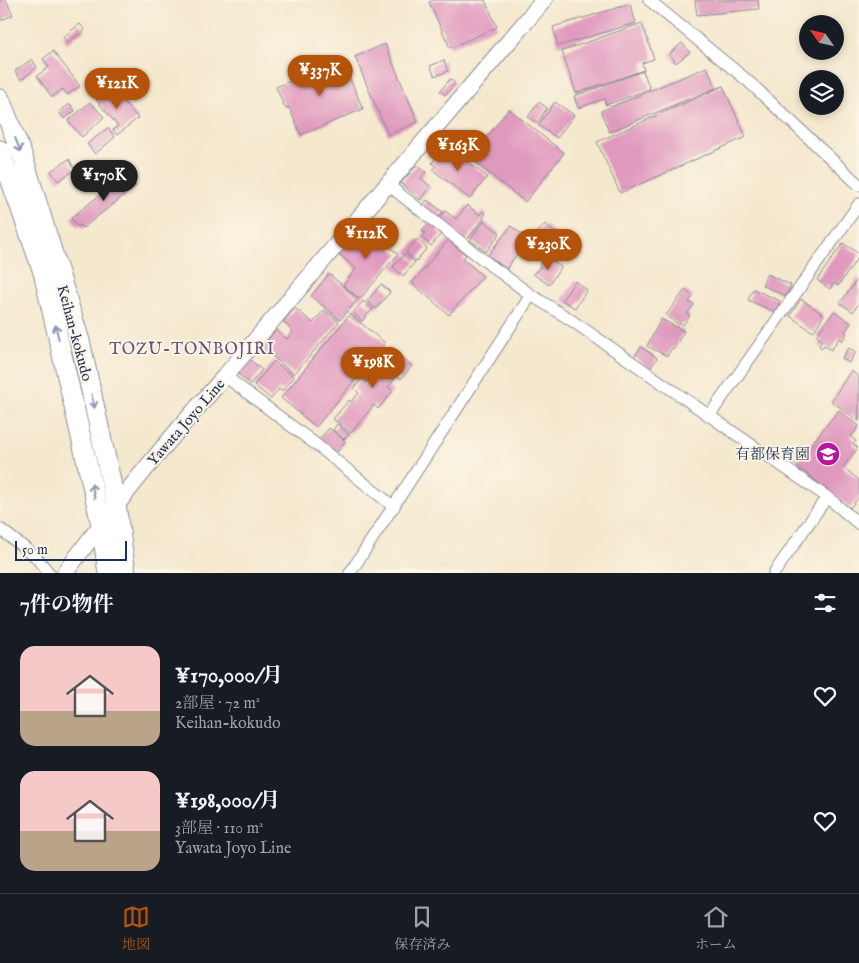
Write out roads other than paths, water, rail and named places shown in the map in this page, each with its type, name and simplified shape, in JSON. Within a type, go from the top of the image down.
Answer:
[{"type":"highway","name":"Keihan-kokudo","points":[[0,99],[23,157],[80,341],[116,504],[126,573]]},
{"type":"highway","name":"Keihan-kokudo","points":[[0,150],[43,272],[100,524],[108,573]]},
{"type":"main road","name":"Yawata Joyo Line","points":[[65,573],[100,524],[185,421],[544,0]]},
{"type":"street","points":[[649,0],[748,81],[859,185]]},
{"type":"street","points":[[387,184],[531,295],[568,318],[827,497],[859,524]]},
{"type":"street","points":[[709,416],[859,204]]},
{"type":"street","points":[[350,573],[531,295]]},
{"type":"street","points":[[225,376],[318,446],[394,507]]},
{"type":"street","points":[[774,573],[827,497]]},
{"type":"street","points":[[0,528],[34,556],[50,573]]},
{"type":"place","name":"有都保育園","points":[[828,454]]},
{"type":"district","name":"TOZU-TONBOJIRI","points":[[192,348]]}]
